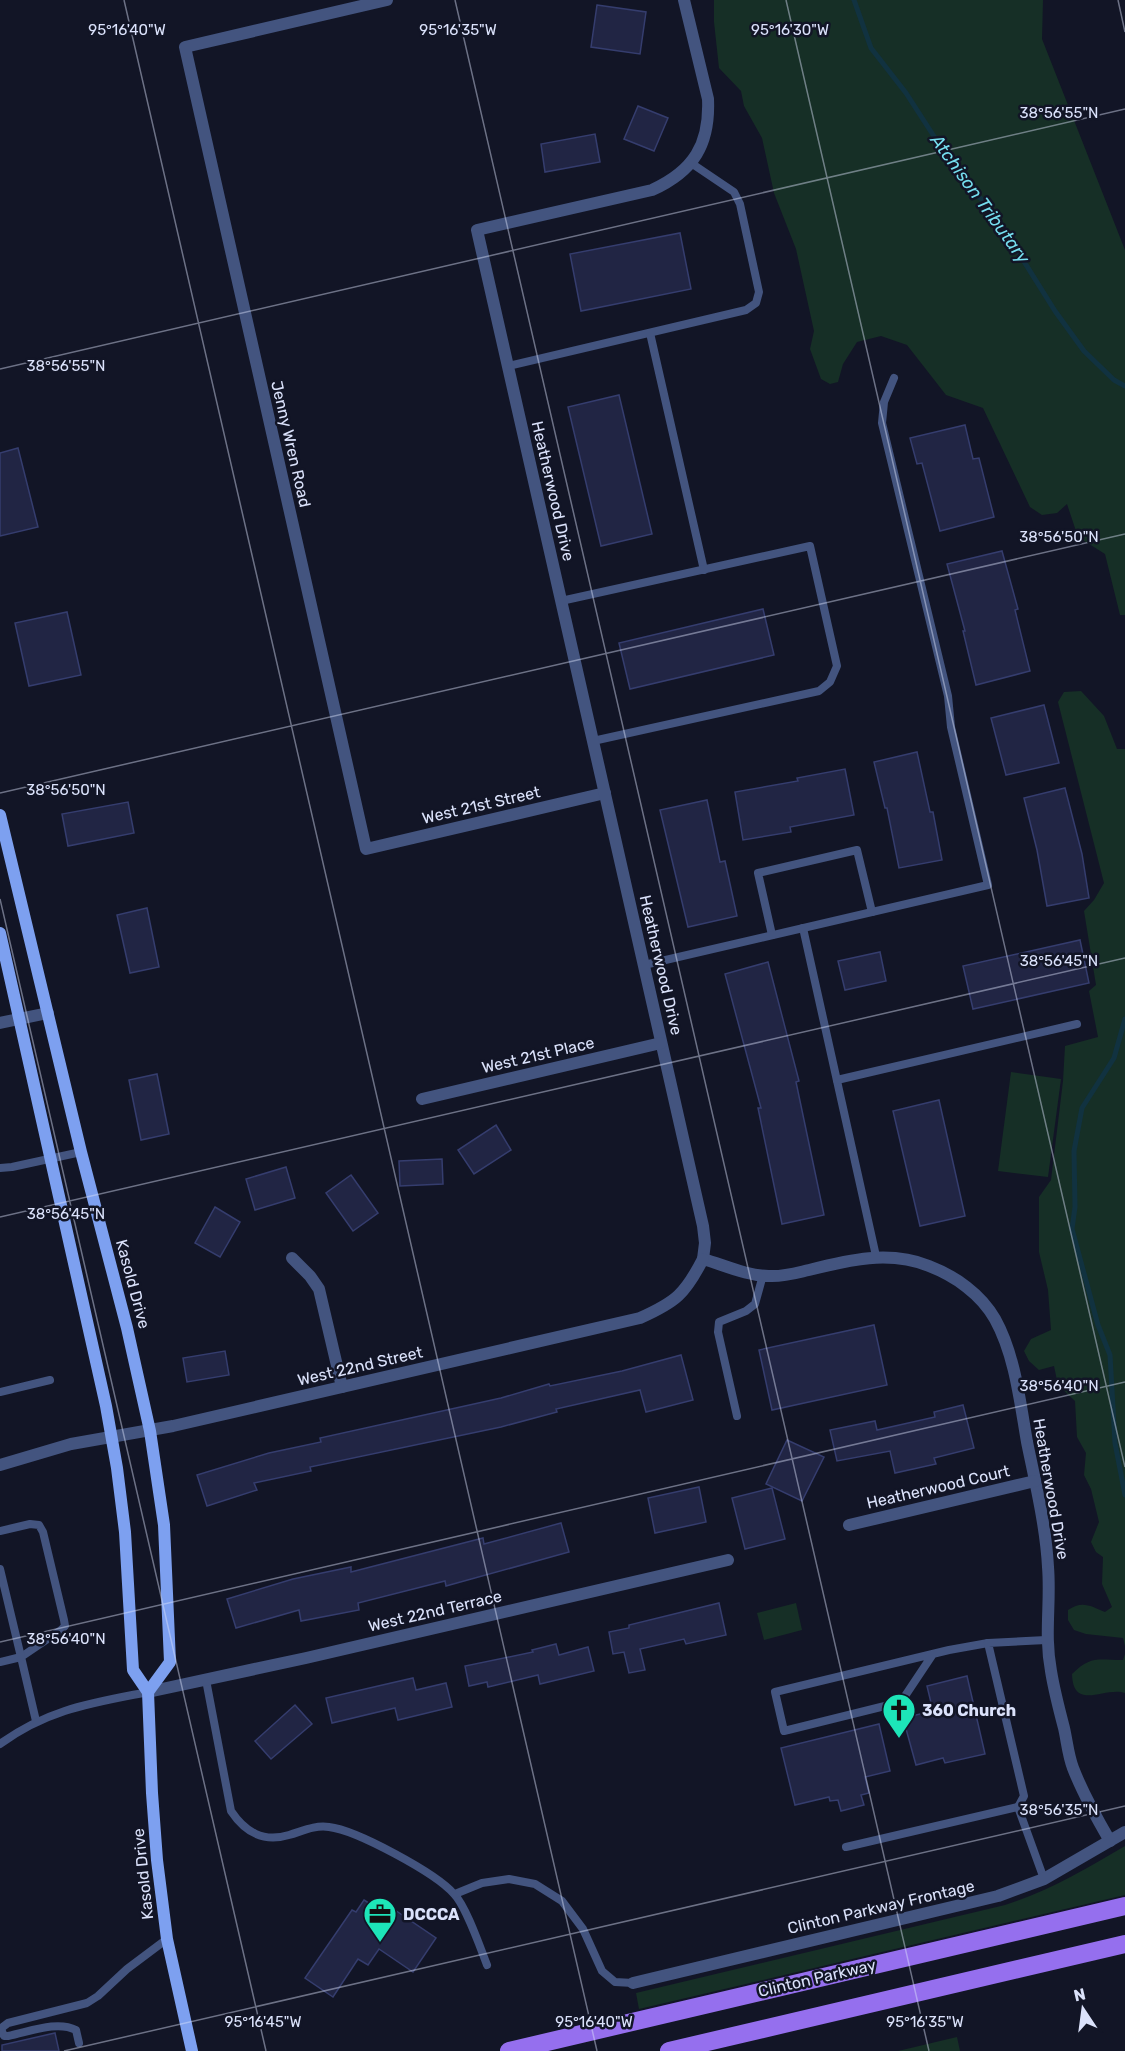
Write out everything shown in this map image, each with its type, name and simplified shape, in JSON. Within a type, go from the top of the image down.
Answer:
[{"type":"main road","name":"Kasold Drive","points":[[0,815],[81,1152],[127,1328],[150,1431],[164,1525],[170,1662],[148,1692]]},
{"type":"main road","name":"Kasold Drive","points":[[0,933],[112,1437],[125,1532],[133,1670],[148,1692],[155,1838],[167,1939],[192,2051]]},
{"type":"main road","name":"Clinton Parkway","points":[[508,2051],[1125,1906]]},
{"type":"main road","points":[[669,2051],[1125,1944]]},
{"type":"street","name":"Jenny Wren Road","points":[[366,849],[185,47],[387,0]]},
{"type":"street","name":"Heatherwood Drive","points":[[684,0],[708,99],[705,131],[691,163],[678,176],[652,190],[477,230],[702,1226],[705,1243],[704,1259],[763,1275],[788,1275],[876,1256],[903,1259],[928,1265],[952,1276],[970,1290],[994,1318],[1004,1338],[1011,1364],[1035,1481],[1048,1566],[1049,1608],[1046,1640],[1051,1671],[1072,1765],[1089,1804],[1110,1841]]},
{"type":"street","name":"West 21st Street","points":[[366,849],[605,793]]},
{"type":"street","points":[[0,1023],[48,1013]]},
{"type":"street","name":"West 21st Place","points":[[422,1099],[661,1044]]},
{"type":"street","points":[[292,1258],[319,1289],[342,1387]]},
{"type":"street","name":"West 22nd Street","points":[[0,1465],[71,1444],[150,1431],[640,1318],[663,1308],[679,1297],[691,1283],[704,1259]]},
{"type":"street","name":"Heatherwood Court","points":[[849,1524],[1035,1481]]},
{"type":"street","name":"West 22nd Terrace","points":[[148,1692],[728,1560]]},
{"type":"street","name":"Clinton Parkway Frontage","points":[[633,1983],[998,1896],[1044,1879],[1125,1832]]},
{"type":"lane","points":[[508,366],[746,310],[756,303],[759,292],[740,204],[734,192],[691,163]]},
{"type":"lane","points":[[650,333],[704,570]]},
{"type":"lane","points":[[644,965],[988,885],[951,727],[948,696],[882,423],[884,402],[894,378]]},
{"type":"lane","points":[[561,601],[810,546],[837,666],[830,682],[819,691],[593,741]]},
{"type":"lane","points":[[772,935],[758,873],[769,870],[858,850],[872,912]]},
{"type":"lane","points":[[803,928],[876,1256]]},
{"type":"lane","points":[[837,1080],[1077,1024]]},
{"type":"lane","points":[[0,1168],[81,1152]]},
{"type":"lane","points":[[737,1416],[718,1332],[719,1322],[746,1311],[755,1304],[763,1275]]},
{"type":"lane","points":[[0,1392],[50,1380]]},
{"type":"lane","points":[[0,1531],[30,1524],[39,1525],[43,1532],[65,1626],[21,1657],[0,1662]]},
{"type":"lane","points":[[0,1569],[36,1721]]},
{"type":"lane","points":[[933,1654],[901,1702],[784,1731],[775,1692],[933,1654],[988,1643],[1046,1640]]},
{"type":"lane","points":[[846,1847],[1018,1807],[1024,1796],[988,1643]]},
{"type":"lane","points":[[206,1680],[231,1810],[240,1824],[251,1833],[265,1837],[287,1836],[309,1827],[328,1826],[343,1830],[422,1869],[455,1894],[487,1965]]},
{"type":"lane","points":[[0,1744],[36,1721],[66,1709],[148,1692]]},
{"type":"lane","points":[[1018,1807],[1044,1879]]},
{"type":"lane","points":[[455,1894],[482,1883],[509,1879],[535,1884],[562,1901],[583,1929],[603,1971],[615,1982],[633,1983]]},
{"type":"lane","points":[[80,2043],[76,2030],[70,2027],[52,2027],[8,2036],[4,2036],[1,2029],[8,2023],[87,2003],[167,1939]]},
{"type":"green space","points":[[714,0],[1043,0],[1042,39],[1125,250],[1125,615],[1120,615],[1105,554],[1078,537],[1067,504],[1057,513],[1042,515],[1030,507],[983,408],[946,395],[907,345],[881,336],[857,342],[843,364],[838,382],[830,384],[821,379],[810,349],[814,331],[796,249],[774,193],[762,138],[744,106],[741,91],[719,68]]},
{"type":"green space","points":[[1081,691],[1104,716],[1117,749],[1125,749],[1125,1646],[1123,1638],[1086,1634],[1074,1630],[1068,1620],[1068,1610],[1078,1605],[1086,1605],[1105,1612],[1112,1607],[1102,1584],[1103,1557],[1096,1552],[1091,1542],[1099,1522],[1091,1489],[1084,1475],[1086,1453],[1077,1437],[1075,1401],[1058,1385],[1054,1366],[1039,1370],[1029,1361],[1024,1351],[1031,1339],[1051,1330],[1048,1290],[1039,1252],[1039,1197],[1051,1180],[1065,1046],[1098,1037],[1089,991],[1096,985],[1084,911],[1104,883],[1058,702],[1064,692]]},
{"type":"green space","points":[[1011,1072],[1061,1079],[1048,1177],[998,1171]]},
{"type":"green space","points":[[796,1603],[802,1630],[764,1640],[757,1613]]},
{"type":"green space","points":[[1125,1654],[1125,1693],[1084,1695],[1078,1692],[1072,1674],[1079,1668],[1095,1660],[1123,1660]]},
{"type":"green space","points":[[1125,1846],[1125,1895],[639,2009],[636,1993],[1005,1905],[1052,1886]]},
{"type":"green space","points":[[957,2037],[960,2051],[898,2051]]},
{"type":"building","points":[[597,5],[646,12],[640,54],[591,47]]},
{"type":"building","points":[[638,106],[668,118],[654,151],[624,139]]},
{"type":"building","points":[[595,134],[600,162],[545,172],[541,144]]},
{"type":"building","points":[[680,233],[691,289],[581,311],[570,254]]},
{"type":"building","points":[[619,395],[652,534],[601,546],[568,407]]},
{"type":"building","points":[[965,425],[973,459],[979,458],[994,517],[940,531],[922,463],[917,464],[910,438]]},
{"type":"building","points":[[18,448],[38,527],[0,536],[0,453]]},
{"type":"building","points":[[1002,551],[1018,609],[1015,610],[1030,671],[976,685],[963,631],[965,631],[947,564]]},
{"type":"building","points":[[763,609],[774,655],[630,689],[619,643]]},
{"type":"building","points":[[67,612],[81,675],[29,686],[15,623]]},
{"type":"building","points":[[1044,705],[1059,763],[1006,775],[991,718]]},
{"type":"building","points":[[917,752],[930,812],[933,812],[942,860],[899,868],[887,808],[885,808],[874,762]]},
{"type":"building","points":[[845,769],[854,815],[790,827],[791,832],[743,840],[735,792],[798,781],[797,778]]},
{"type":"building","points":[[1065,788],[1082,854],[1089,898],[1047,906],[1037,850],[1024,798]]},
{"type":"building","points":[[707,800],[720,862],[725,861],[737,916],[688,927],[660,810]]},
{"type":"building","points":[[128,802],[134,833],[68,846],[62,814]]},
{"type":"building","points":[[147,908],[159,967],[130,973],[117,915]]},
{"type":"building","points":[[1080,940],[1089,983],[973,1009],[963,966]]},
{"type":"building","points":[[880,952],[886,981],[845,990],[838,961]]},
{"type":"building","points":[[768,962],[799,1081],[796,1082],[824,1215],[782,1224],[758,1108],[761,1108],[725,974]]},
{"type":"building","points":[[157,1074],[169,1134],[141,1140],[129,1080]]},
{"type":"building","points":[[939,1100],[965,1216],[920,1226],[893,1111]]},
{"type":"building","points":[[496,1125],[511,1150],[474,1174],[458,1150]]},
{"type":"building","points":[[442,1159],[443,1184],[400,1186],[399,1161]]},
{"type":"building","points":[[286,1167],[295,1198],[255,1210],[246,1179]]},
{"type":"building","points":[[351,1175],[378,1213],[353,1231],[326,1193]]},
{"type":"building","points":[[215,1207],[240,1222],[220,1257],[195,1243]]},
{"type":"building","points":[[874,1325],[887,1385],[772,1410],[759,1350]]},
{"type":"building","points":[[225,1351],[229,1375],[187,1382],[183,1358]]},
{"type":"building","points":[[681,1355],[693,1400],[646,1412],[640,1390],[556,1409],[557,1412],[501,1427],[310,1467],[311,1471],[254,1483],[257,1490],[207,1506],[197,1475],[269,1453],[321,1442],[320,1438],[501,1398],[549,1384],[550,1386],[622,1371]]},
{"type":"building","points":[[963,1405],[974,1448],[934,1458],[936,1464],[895,1473],[890,1451],[837,1461],[830,1430],[875,1421],[877,1430],[935,1417],[934,1412]]},
{"type":"building","points":[[787,1440],[824,1457],[802,1501],[766,1484]]},
{"type":"building","points":[[699,1487],[706,1522],[655,1533],[648,1498]]},
{"type":"building","points":[[772,1488],[785,1539],[745,1549],[732,1498]]},
{"type":"building","points":[[561,1523],[569,1552],[446,1586],[445,1581],[358,1603],[359,1610],[301,1621],[299,1610],[236,1628],[227,1599],[293,1579],[351,1567],[351,1572],[483,1538],[484,1544]]},
{"type":"building","points":[[719,1603],[726,1635],[686,1644],[684,1639],[640,1649],[645,1670],[629,1673],[624,1652],[613,1654],[609,1632]]},
{"type":"building","points":[[556,1644],[559,1655],[588,1647],[594,1671],[540,1684],[538,1675],[488,1687],[487,1682],[469,1686],[465,1666],[533,1652],[532,1650]]},
{"type":"building","points":[[967,1676],[985,1754],[945,1763],[943,1758],[916,1765],[903,1718],[933,1711],[927,1686]]},
{"type":"building","points":[[413,1678],[416,1690],[446,1683],[452,1707],[398,1720],[395,1708],[332,1723],[326,1698]]},
{"type":"building","points":[[295,1705],[312,1724],[271,1759],[255,1741]]},
{"type":"building","points":[[879,1724],[890,1771],[865,1777],[869,1793],[861,1795],[864,1805],[841,1811],[838,1800],[830,1801],[829,1797],[795,1805],[781,1748]]},
{"type":"building","name":"DCCCA","points":[[364,1900],[378,1909],[383,1902],[436,1938],[413,1972],[379,1949],[368,1965],[358,1959],[333,1997],[305,1978],[352,1910],[356,1912]]},
{"type":"building","points":[[55,2033],[59,2051],[2,2051],[2,2045]]},
{"type":"waterway","name":"Atchison Tributary","points":[[854,0],[871,48],[906,93],[968,189],[988,204],[1055,311],[1084,351],[1114,380],[1125,386]]},
{"type":"waterway","name":"Atchison Tributary","points":[[1125,1019],[1114,1058],[1082,1108],[1074,1151],[1075,1207],[1072,1229],[1098,1325],[1110,1355],[1115,1443],[1125,1495]]},
{"type":"place","name":"360 Church","points":[[899,1739]]},
{"type":"place","name":"DCCCA","points":[[380,1943]]}]
